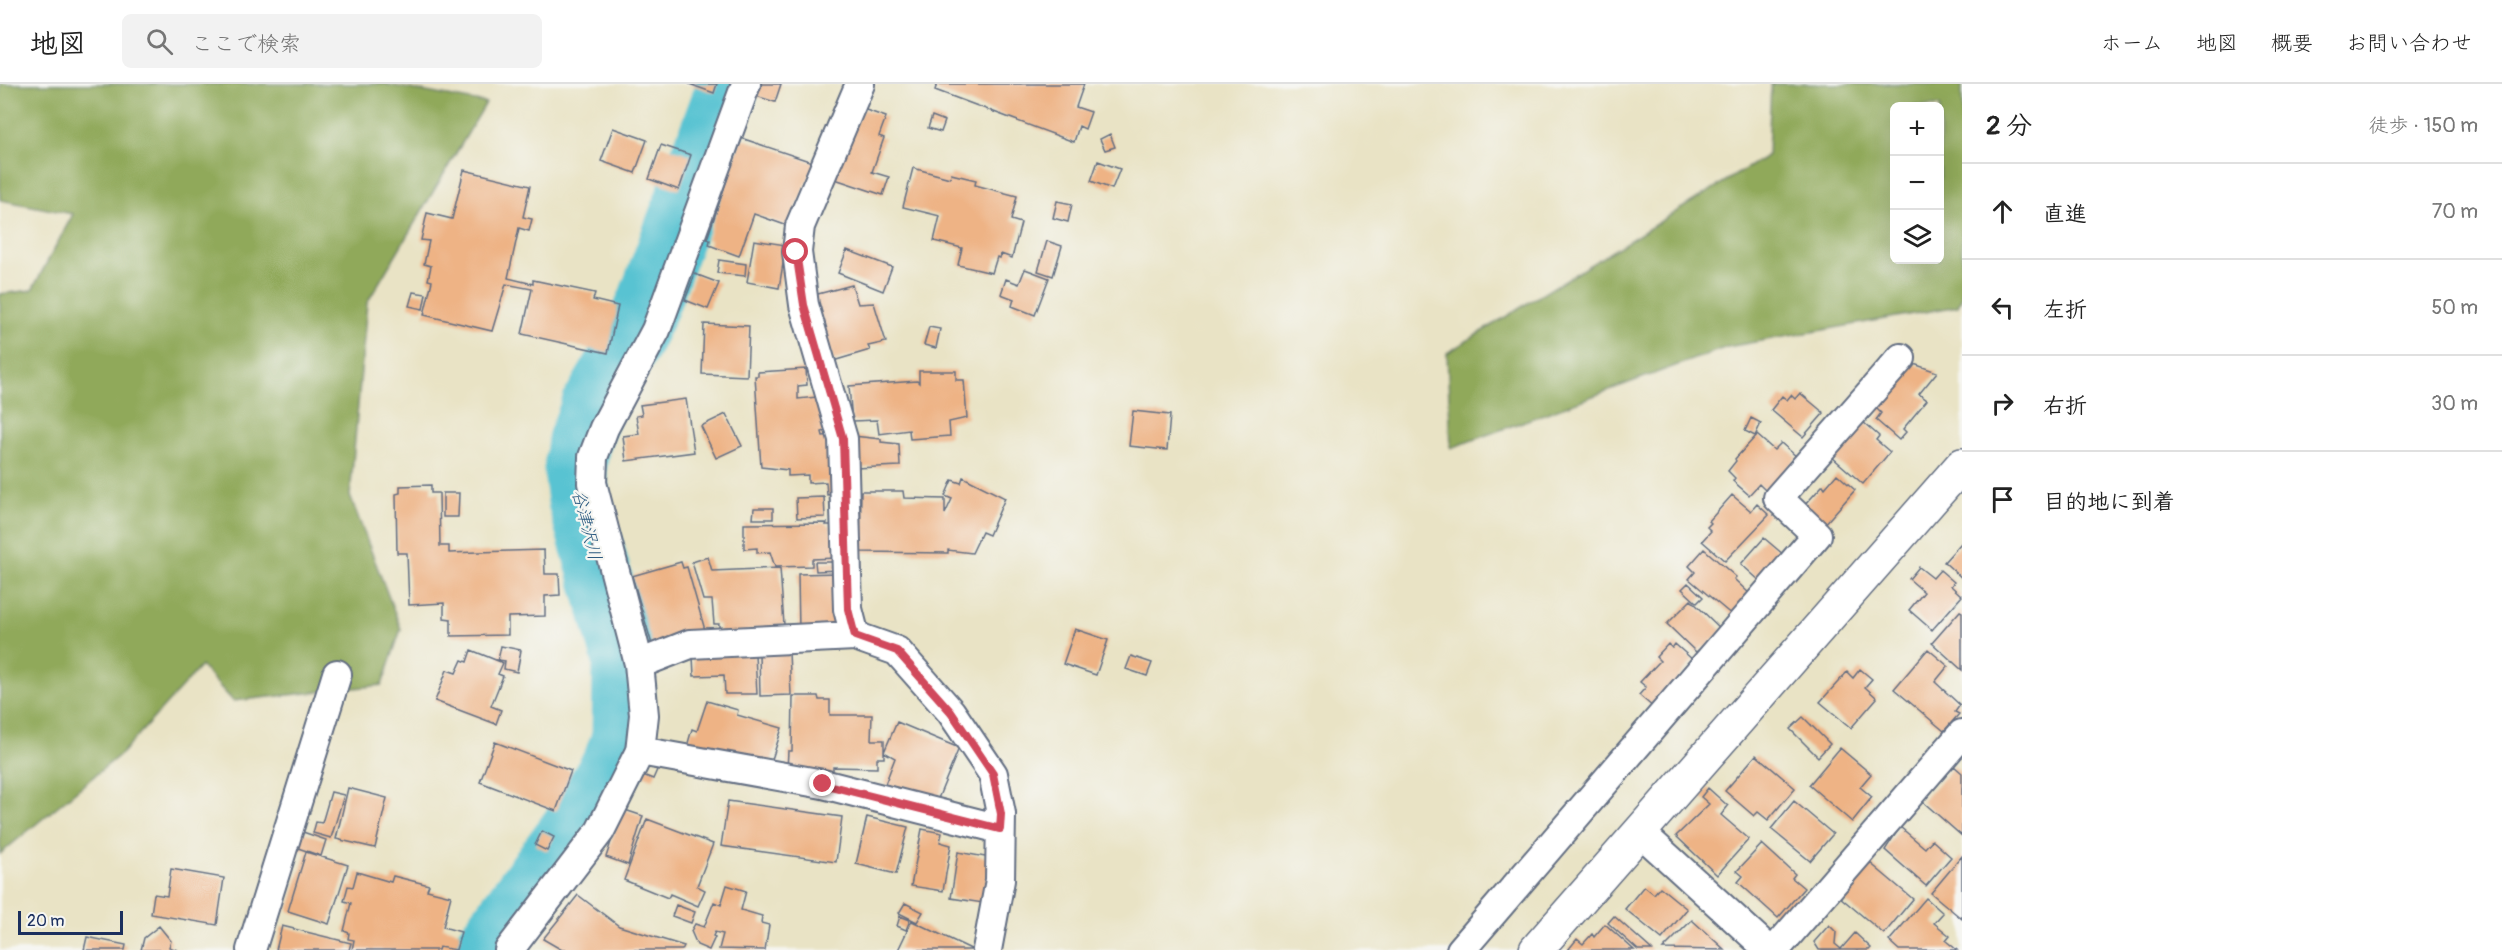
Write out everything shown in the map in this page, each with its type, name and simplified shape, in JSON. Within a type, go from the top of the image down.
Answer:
[{"type":"street","points":[[519,946],[600,831],[640,751],[644,715],[639,664],[592,483],[593,457],[604,428],[656,330],[746,84]]},
{"type":"street","points":[[855,636],[848,609],[843,439],[804,305],[796,252],[800,226],[860,84]]},
{"type":"street","points":[[1461,950],[1817,535],[1778,498],[1901,358]]},
{"type":"street","points":[[1536,950],[1962,465]]},
{"type":"street","points":[[639,664],[690,644],[855,636],[897,651],[951,712],[993,774],[1001,814],[1000,880],[987,950]]},
{"type":"street","points":[[251,950],[337,674]]},
{"type":"street","points":[[1775,950],[1962,734]]},
{"type":"street","points":[[640,751],[823,784],[1000,829]]},
{"type":"street","points":[[1640,832],[1769,950]]},
{"type":"green space","points":[[0,84],[384,84],[486,103],[367,303],[350,496],[401,629],[382,685],[233,701],[201,666],[122,753],[0,854],[0,294],[32,290],[73,214],[0,200]]},
{"type":"green space","points":[[1771,84],[1962,84],[1962,296],[1958,306],[1727,347],[1451,448],[1447,353],[1768,155]]},
{"type":"building","points":[[689,84],[717,84],[714,93]]},
{"type":"building","points":[[761,84],[781,84],[775,102],[756,96]]},
{"type":"building","points":[[937,84],[1084,84],[1076,107],[1091,112],[1085,129],[1079,126],[1074,142],[935,90]]},
{"type":"building","points":[[863,109],[886,117],[879,136],[884,138],[872,172],[889,177],[883,195],[832,178]]},
{"type":"building","points":[[932,116],[945,121],[941,132],[928,128]]},
{"type":"building","points":[[613,128],[647,140],[635,173],[601,161]]},
{"type":"building","points":[[1110,134],[1115,147],[1105,150],[1100,139]]},
{"type":"building","points":[[741,138],[815,163],[788,226],[754,214],[739,256],[709,245],[710,240],[707,239]]},
{"type":"building","points":[[661,145],[691,155],[679,190],[649,179]]},
{"type":"building","points":[[1098,161],[1120,169],[1112,189],[1091,181]]},
{"type":"building","points":[[913,168],[950,178],[951,174],[976,180],[975,185],[1017,196],[1011,220],[1021,223],[1012,258],[1001,254],[1000,258],[997,257],[992,273],[958,265],[962,248],[934,241],[940,216],[903,207]]},
{"type":"building","points":[[464,170],[530,186],[523,217],[532,219],[529,231],[519,228],[508,278],[533,284],[533,280],[595,293],[593,300],[618,306],[608,353],[522,334],[532,289],[506,284],[492,331],[424,315],[432,281],[428,280],[431,266],[424,264],[429,241],[421,240],[427,213],[452,219]]},
{"type":"building","points":[[1057,201],[1072,204],[1068,222],[1053,218]]},
{"type":"building","points":[[754,240],[786,245],[779,288],[747,282]]},
{"type":"building","points":[[1047,241],[1062,246],[1053,276],[1038,271]]},
{"type":"building","points":[[847,250],[892,267],[883,291],[838,273]]},
{"type":"building","points":[[719,260],[746,264],[745,276],[717,273]]},
{"type":"building","points":[[1025,269],[1049,278],[1035,315],[1012,306],[1014,299],[1001,294],[1006,279],[1019,284]]},
{"type":"building","points":[[695,274],[719,283],[708,309],[685,300]]},
{"type":"building","points":[[852,285],[858,304],[874,303],[886,342],[868,346],[870,350],[833,361],[814,295]]},
{"type":"building","points":[[413,292],[426,294],[423,309],[409,306]]},
{"type":"building","points":[[704,324],[749,326],[747,376],[702,374]]},
{"type":"building","points":[[929,327],[940,329],[936,348],[924,345]]},
{"type":"building","points":[[1911,363],[1937,372],[1919,394],[1927,400],[1903,429],[1906,432],[1899,440],[1876,420],[1881,413],[1875,407]]},
{"type":"building","points":[[806,369],[807,385],[798,386],[798,399],[817,397],[826,431],[822,432],[823,436],[833,435],[837,494],[827,495],[826,482],[808,483],[808,475],[788,476],[788,470],[761,467],[755,376],[758,376],[758,372]]},
{"type":"building","points":[[919,371],[956,371],[956,380],[964,380],[967,418],[949,422],[950,436],[910,439],[909,430],[879,434],[877,420],[852,421],[849,386],[917,381],[919,383]]},
{"type":"building","points":[[1800,393],[1824,413],[1803,437],[1771,410],[1782,396],[1787,400],[1791,395],[1795,399]]},
{"type":"building","points":[[686,399],[694,452],[626,461],[623,436],[639,434],[636,416],[642,415],[640,405]]},
{"type":"building","points":[[1133,411],[1170,415],[1167,450],[1129,446]]},
{"type":"building","points":[[726,414],[742,446],[716,458],[701,426]]},
{"type":"building","points":[[1751,418],[1761,423],[1755,436],[1745,431]]},
{"type":"building","points":[[1863,422],[1879,436],[1876,440],[1890,452],[1863,484],[1832,457]]},
{"type":"building","points":[[1757,435],[1774,450],[1781,443],[1797,457],[1767,492],[1759,484],[1749,495],[1733,481],[1735,478],[1728,471],[1736,461],[1735,459]]},
{"type":"building","points":[[853,436],[881,439],[881,442],[899,444],[900,466],[855,468]]},
{"type":"building","points":[[1837,474],[1855,490],[1824,525],[1803,507],[1823,485],[1825,488]]},
{"type":"building","points":[[963,477],[1005,498],[989,535],[982,532],[972,553],[948,550],[948,553],[860,552],[861,491],[903,491],[904,498],[945,499],[945,514],[952,499],[945,496],[952,480],[961,483]]},
{"type":"building","points":[[431,485],[431,493],[439,493],[440,546],[449,546],[449,553],[544,550],[545,574],[559,574],[560,595],[545,596],[545,616],[508,617],[508,635],[451,636],[451,619],[444,618],[444,603],[409,605],[407,553],[397,553],[396,494],[400,493],[400,486]]},
{"type":"building","points":[[443,493],[459,493],[458,517],[443,517]]},
{"type":"building","points":[[1732,495],[1751,511],[1757,504],[1769,515],[1725,561],[1702,541],[1711,531],[1707,527],[1711,523],[1709,521]]},
{"type":"building","points":[[824,497],[825,517],[797,518],[796,498]]},
{"type":"building","points":[[754,508],[773,508],[773,519],[753,519]]},
{"type":"building","points":[[827,523],[826,525],[831,525],[831,533],[838,532],[838,558],[812,559],[812,566],[775,567],[770,552],[757,553],[757,548],[744,549],[744,524]]},
{"type":"building","points":[[1764,538],[1784,555],[1761,582],[1741,564]]},
{"type":"building","points":[[1962,542],[1962,578],[1944,562]]},
{"type":"building","points":[[1704,549],[1736,577],[1734,579],[1751,595],[1733,616],[1689,579],[1695,572],[1689,566]]},
{"type":"building","points":[[708,557],[712,571],[780,568],[784,625],[719,636],[719,624],[714,624],[712,600],[703,600],[692,562]]},
{"type":"building","points":[[681,562],[683,568],[687,567],[705,630],[653,648],[632,576]]},
{"type":"building","points":[[815,562],[839,562],[839,570],[816,571]]},
{"type":"building","points":[[1919,567],[1933,578],[1940,570],[1954,582],[1951,586],[1962,596],[1932,630],[1909,610],[1924,592],[1909,579]]},
{"type":"building","points":[[840,573],[842,631],[799,632],[798,574]]},
{"type":"building","points":[[1688,583],[1703,597],[1697,603],[1682,589]]},
{"type":"building","points":[[1691,600],[1722,630],[1705,648],[1703,646],[1696,652],[1667,624]]},
{"type":"building","points":[[1960,611],[1962,612],[1962,670],[1932,643]]},
{"type":"building","points":[[1075,629],[1108,640],[1096,675],[1063,664]]},
{"type":"building","points":[[1668,644],[1672,648],[1675,644],[1693,660],[1654,708],[1639,695],[1646,687],[1640,682],[1660,661],[1656,657]]},
{"type":"building","points":[[501,646],[521,650],[517,672],[504,669],[505,661],[498,660]]},
{"type":"building","points":[[1928,649],[1948,666],[1935,682],[1960,705],[1955,712],[1959,714],[1944,731],[1894,689]]},
{"type":"building","points":[[471,650],[503,663],[498,674],[503,676],[491,706],[501,710],[496,724],[435,701],[447,670],[456,673],[462,660],[467,662]]},
{"type":"building","points":[[789,652],[791,695],[760,696],[759,653]]},
{"type":"building","points":[[755,654],[757,694],[725,694],[724,675],[694,676],[693,656]]},
{"type":"building","points":[[1131,656],[1152,663],[1147,676],[1126,669]]},
{"type":"building","points":[[1860,669],[1872,679],[1865,687],[1877,698],[1851,728],[1820,702],[1847,672],[1853,678]]},
{"type":"building","points":[[793,696],[818,696],[819,700],[830,700],[830,715],[872,715],[871,740],[884,740],[884,758],[877,758],[877,768],[833,767],[833,776],[787,770],[788,751],[792,751]]},
{"type":"building","points":[[707,701],[738,710],[737,715],[782,728],[768,772],[686,750],[692,729],[697,731]]},
{"type":"building","points":[[1803,717],[1830,744],[1818,757],[1790,729]]},
{"type":"building","points":[[897,722],[959,748],[935,806],[885,784],[895,758],[884,752]]},
{"type":"building","points":[[495,742],[571,771],[556,811],[480,782]]},
{"type":"building","points":[[1840,748],[1871,774],[1860,787],[1872,797],[1852,822],[1809,785]]},
{"type":"building","points":[[1756,755],[1795,788],[1768,820],[1758,812],[1754,816],[1725,791]]},
{"type":"building","points":[[648,766],[657,770],[653,779],[643,775]]},
{"type":"building","points":[[1954,766],[1962,773],[1962,836],[1922,801]]},
{"type":"building","points":[[348,788],[387,798],[375,848],[336,839]]},
{"type":"building","points":[[1708,788],[1728,806],[1721,815],[1749,839],[1717,875],[1676,836],[1709,804],[1701,797]]},
{"type":"building","points":[[331,792],[344,795],[331,838],[313,833],[316,822],[322,823]]},
{"type":"building","points":[[728,801],[842,817],[836,862],[721,846]]},
{"type":"building","points":[[1794,801],[1833,834],[1810,861],[1771,829]]},
{"type":"building","points":[[622,809],[643,816],[628,865],[606,857]]},
{"type":"building","points":[[867,817],[908,827],[896,874],[856,864]]},
{"type":"building","points":[[647,819],[713,844],[697,886],[705,890],[698,906],[670,894],[668,898],[624,880]]},
{"type":"building","points":[[1900,827],[1925,848],[1932,840],[1951,857],[1926,886],[1885,850]]},
{"type":"building","points":[[922,829],[942,833],[940,842],[951,845],[943,891],[911,886]]},
{"type":"building","points":[[542,831],[554,837],[547,851],[535,845]]},
{"type":"building","points":[[303,832],[326,840],[321,856],[298,848]]},
{"type":"building","points":[[1762,844],[1795,874],[1792,878],[1804,888],[1778,918],[1738,882],[1743,876],[1737,871]]},
{"type":"building","points":[[306,852],[348,865],[329,924],[288,911]]},
{"type":"building","points":[[958,852],[991,858],[983,903],[951,898]]},
{"type":"building","points":[[1962,856],[1962,919],[1931,893]]},
{"type":"building","points":[[1869,862],[1913,899],[1884,934],[1840,897]]},
{"type":"building","points":[[171,869],[224,878],[217,925],[151,914],[154,894],[167,896]]},
{"type":"building","points":[[357,872],[391,882],[393,876],[429,885],[427,890],[451,896],[443,927],[461,932],[456,950],[439,947],[438,950],[352,950],[354,940],[348,939],[349,933],[344,931],[351,903],[344,901],[348,886],[353,887]]},
{"type":"building","points":[[727,885],[746,891],[741,910],[762,916],[761,923],[769,925],[765,950],[719,949],[723,934],[715,932],[709,950],[697,945],[691,931],[695,924],[704,927],[714,902],[721,905]]},
{"type":"building","points":[[1644,886],[1654,894],[1660,887],[1687,909],[1662,939],[1625,909]]},
{"type":"building","points":[[578,895],[619,926],[684,946],[682,950],[562,950],[543,939]]},
{"type":"building","points":[[1926,898],[1943,913],[1934,923],[1950,936],[1946,941],[1957,950],[1899,950],[1889,941]]},
{"type":"building","points":[[905,903],[923,912],[917,922],[899,913]]},
{"type":"building","points":[[676,905],[695,912],[691,923],[672,916]]},
{"type":"building","points":[[900,916],[910,920],[906,930],[897,926]]},
{"type":"building","points":[[1614,916],[1652,950],[1638,950],[1608,923]]},
{"type":"building","points":[[1692,920],[1725,950],[1663,949]]},
{"type":"building","points":[[912,921],[973,950],[898,950]]},
{"type":"building","points":[[1605,924],[1634,950],[1568,950],[1577,939],[1583,944],[1592,934],[1594,937]]},
{"type":"building","points":[[1829,925],[1836,932],[1835,944],[1841,949],[1855,933],[1871,948],[1869,950],[1819,950],[1814,942]]},
{"type":"building","points":[[159,926],[171,941],[169,947],[177,950],[141,950],[144,938]]},
{"type":"building","points":[[282,926],[351,943],[349,950],[276,950]]},
{"type":"building","points":[[87,937],[126,945],[125,950],[84,950]]},
{"type":"waterway","name":"谷津沢川","points":[[483,950],[586,809],[614,763],[623,737],[624,660],[579,501],[575,470],[579,441],[593,405],[629,344],[648,304],[729,84]]},
{"type":"route","points":[[796,252],[804,305],[843,439],[848,609],[855,636],[897,651],[951,712],[993,774],[1001,814],[1000,829],[823,784]]}]
